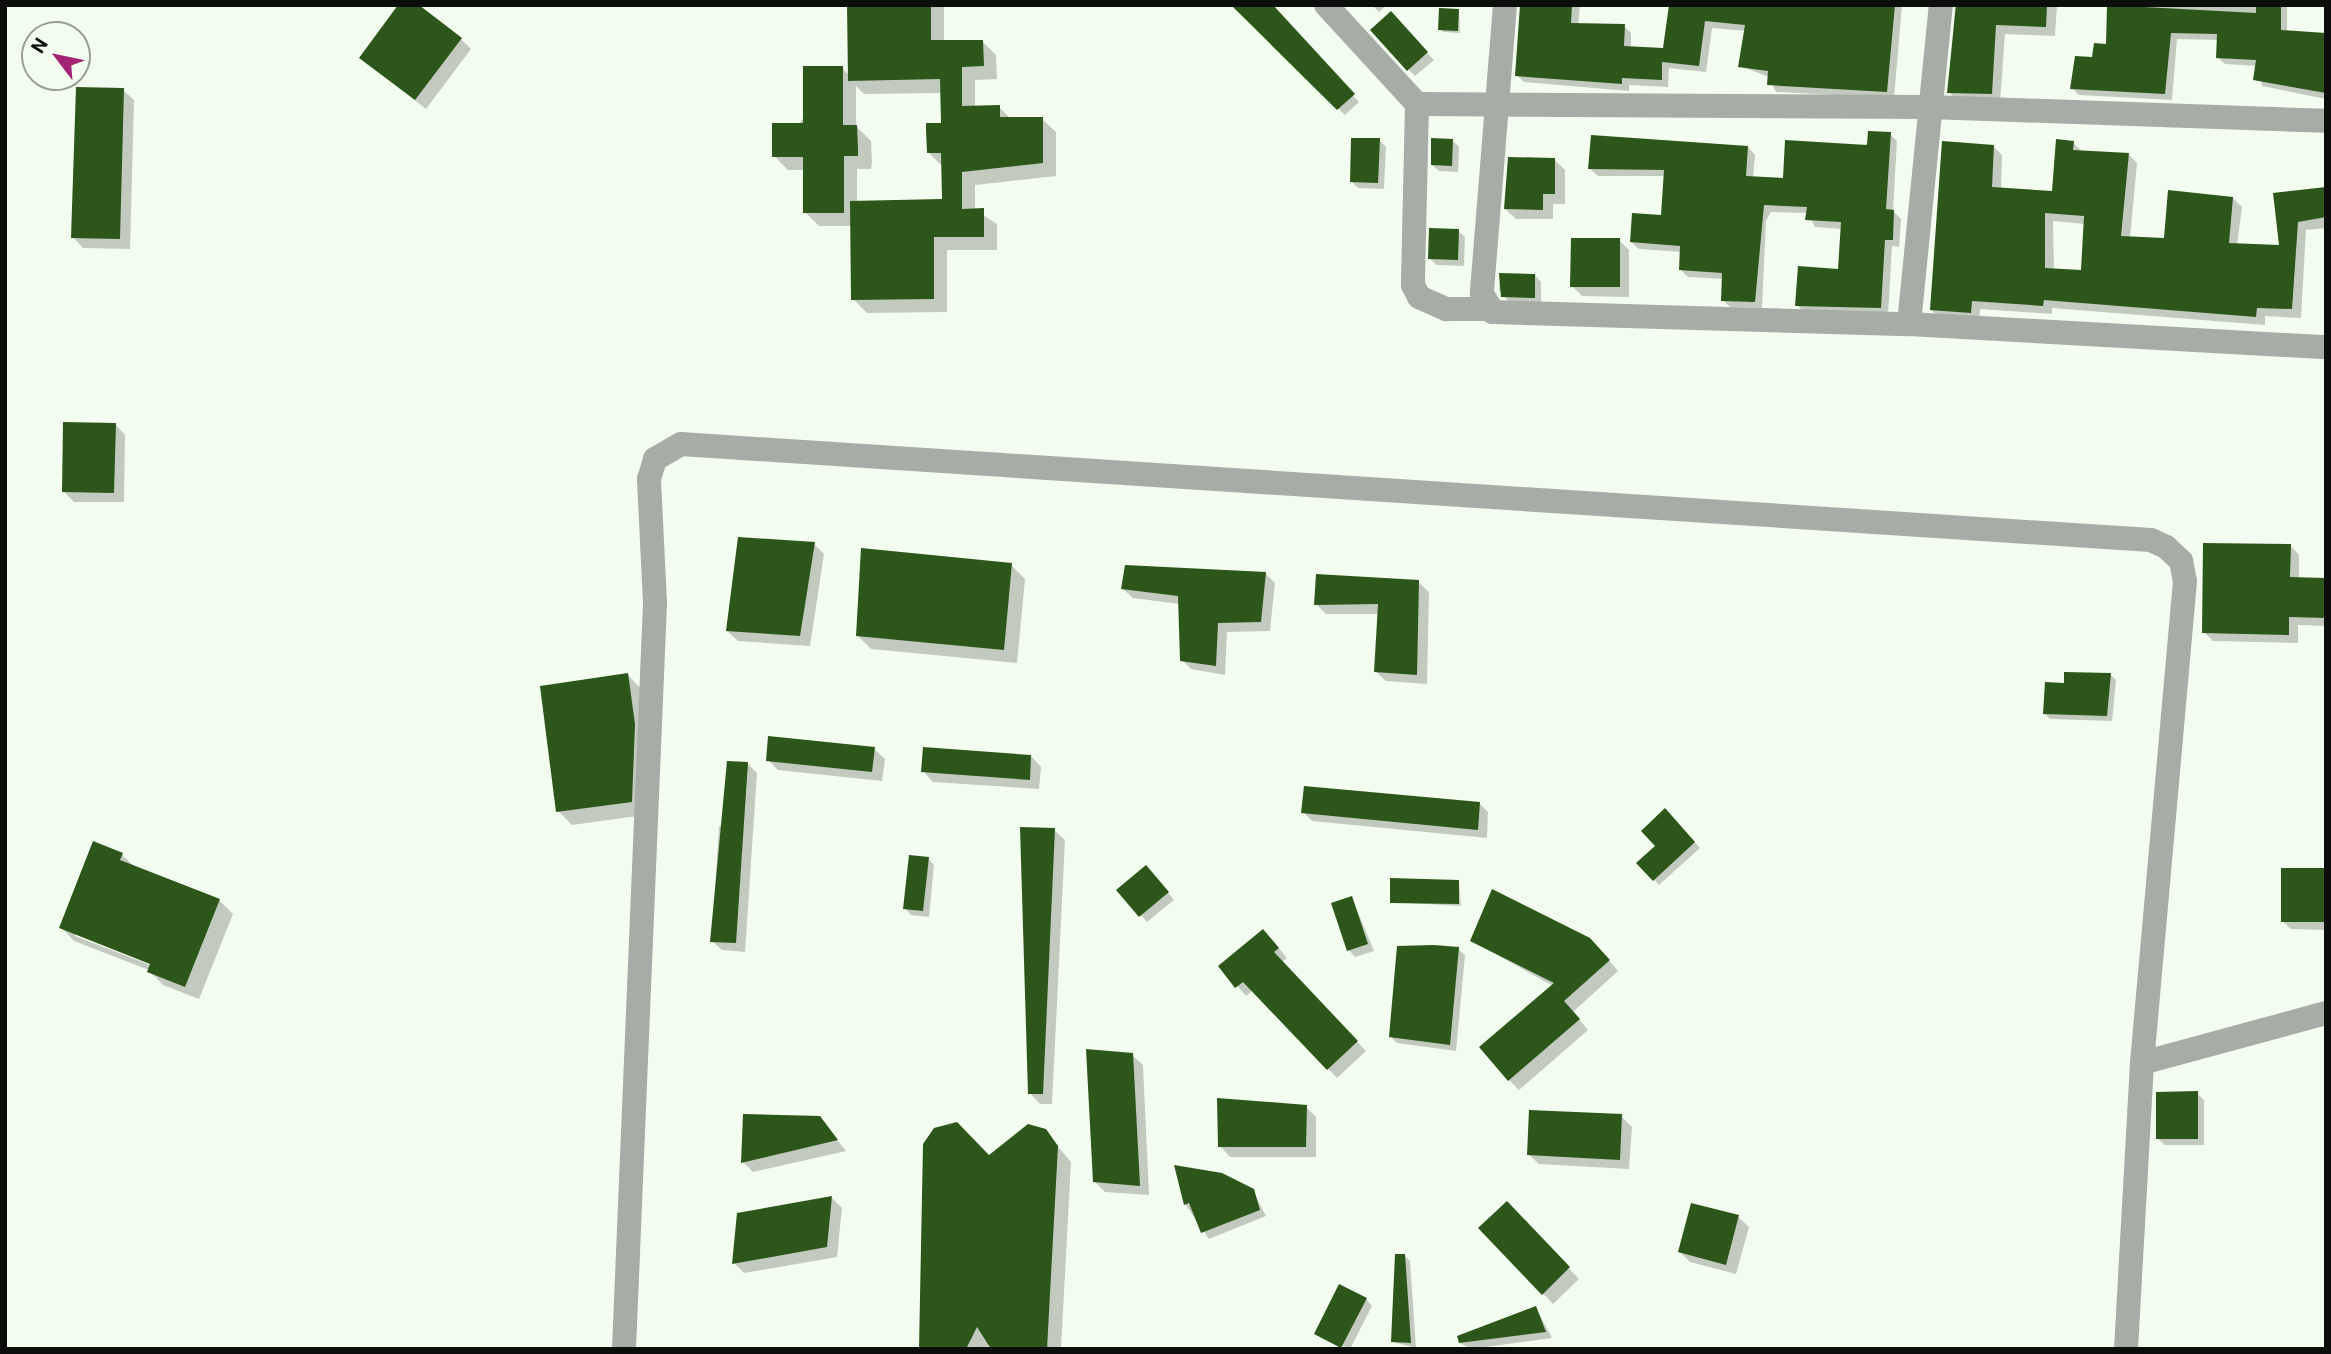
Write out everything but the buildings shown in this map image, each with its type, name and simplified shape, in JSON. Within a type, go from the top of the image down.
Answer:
[{"type":"street","points":[[1326,5],[1417,104],[1413,285],[1429,305],[1486,309],[1501,315],[1909,324],[2326,347]]},
{"type":"street","points":[[1486,309],[1505,5]]},
{"type":"street","points":[[1909,324],[1941,5]]},
{"type":"street","points":[[1417,104],[1497,107],[1929,107],[2326,121]]},
{"type":"street","points":[[624,1349],[654,643],[649,479],[655,459],[681,444],[2151,540],[2181,561],[2185,581],[2142,1063],[2126,1349]]},
{"type":"street","points":[[2142,1063],[2326,1013]]}]
